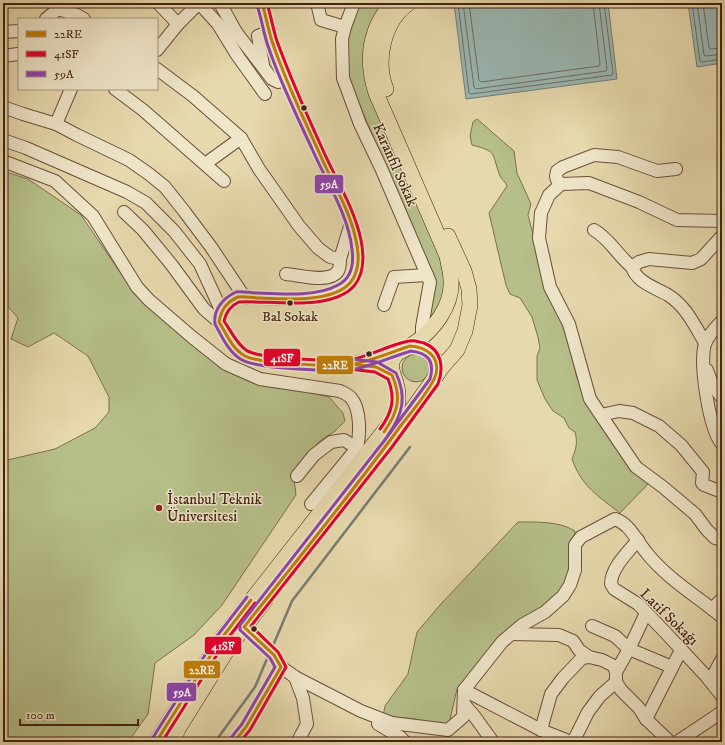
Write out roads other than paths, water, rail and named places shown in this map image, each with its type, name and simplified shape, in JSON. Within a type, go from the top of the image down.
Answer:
[{"type":"main road","points":[[156,742],[221,639],[392,421],[397,410],[398,391],[394,378],[392,362],[395,357],[412,344],[442,315],[449,297],[452,279],[447,256],[376,93],[371,76],[370,57],[378,22],[392,3]]},
{"type":"main road","points":[[173,742],[178,729],[229,647],[388,444],[457,350],[463,338],[469,315],[467,281],[462,266],[397,118],[381,74],[381,57],[388,30],[394,19],[409,3]]},
{"type":"main road","points":[[394,378],[400,386],[406,390],[413,391],[420,391],[426,388],[434,380],[437,365],[431,353],[425,348],[412,344]]},
{"type":"street","points":[[158,3],[178,24]]},
{"type":"street","points":[[158,49],[178,24],[199,3],[218,24],[237,55],[265,94],[263,66],[258,36],[270,31]]},
{"type":"street","points":[[218,24],[220,3]]},
{"type":"street","points":[[220,3],[236,32],[272,79],[278,82],[287,79]]},
{"type":"street","points":[[220,316],[228,303],[240,297],[309,298],[335,293],[342,290],[349,284],[356,273],[358,255],[351,222],[273,45],[262,3]]},
{"type":"street","points":[[317,3],[321,20],[345,28]]},
{"type":"street","name":"Karanfil Sokak","points":[[354,3],[345,28],[342,47],[343,78],[360,124],[381,168],[418,259],[430,282],[422,327],[412,344]]},
{"type":"street","points":[[47,18],[60,6],[82,18]]},
{"type":"street","points":[[3,32],[18,31]]},
{"type":"street","points":[[3,56],[18,54]]},
{"type":"street","points":[[158,70],[193,96],[241,138],[263,175],[299,226],[318,248],[330,257],[340,259]]},
{"type":"street","points":[[56,124],[71,90]]},
{"type":"street","points":[[116,90],[143,110],[224,181]]},
{"type":"street","points":[[3,106],[56,124],[129,160],[165,187],[211,247],[245,298]]},
{"type":"street","points":[[205,164],[241,138]]},
{"type":"street","points":[[3,140],[26,148],[127,192],[146,203],[174,231],[200,264],[220,316],[236,348],[245,356],[268,362],[330,365],[354,364],[376,368],[394,378]]},
{"type":"street","points":[[561,184],[556,180],[557,171],[594,154],[618,157],[657,171],[676,169]]},
{"type":"street","points":[[3,161],[55,181],[93,216],[137,287],[165,314],[226,364],[260,378],[340,391],[351,398],[359,423],[357,448],[311,504]]},
{"type":"street","points":[[722,221],[676,220],[639,202],[589,183],[561,184],[549,195],[541,213],[539,238],[550,287],[569,324],[590,399],[636,467],[663,486],[695,514],[706,530],[715,538],[722,540]]},
{"type":"street","points":[[124,212],[143,230],[171,264],[204,309],[220,316]]},
{"type":"street","points":[[286,274],[324,279],[334,275],[338,270],[351,222]]},
{"type":"street","points":[[594,230],[610,243],[622,259],[632,267],[633,273],[645,282],[670,296],[681,306],[690,316],[705,344]]},
{"type":"street","points":[[632,267],[639,262],[649,260],[692,263],[701,259],[722,236]]},
{"type":"street","points":[[384,305],[394,277],[427,275]]},
{"type":"street","points":[[722,321],[716,326],[705,344],[703,362],[704,385],[712,418],[719,440],[722,444]]},
{"type":"street","points":[[354,364],[412,344]]},
{"type":"street","points":[[703,362],[712,384],[722,398]]},
{"type":"street","points":[[600,415],[618,411],[632,413],[659,426],[681,445],[703,472],[702,483],[722,492]]},
{"type":"street","points":[[297,476],[314,455],[331,442],[344,440],[357,448]]},
{"type":"street","points":[[244,627],[270,651],[280,666],[295,678],[362,712],[392,723],[448,730],[463,717],[464,690],[502,642],[522,625],[545,612],[563,596],[570,585],[575,570],[575,545],[581,537],[615,519],[623,522],[646,552],[668,574],[722,617]]},
{"type":"street","name":"Latif Sokağı","points":[[638,540],[617,568],[611,579],[611,584],[614,589],[638,604],[710,681],[722,696]]},
{"type":"street","points":[[712,609],[722,600]]},
{"type":"street","points":[[464,690],[541,730],[572,742],[588,712],[616,677],[646,613]]},
{"type":"street","points":[[592,626],[616,636],[629,649],[672,667]]},
{"type":"street","points":[[512,634],[559,635],[573,641],[579,650],[589,657]]},
{"type":"street","points":[[646,719],[681,650]]},
{"type":"street","points":[[541,730],[551,694],[577,662],[582,658],[589,657],[602,660],[614,666],[621,690],[639,708],[646,719],[670,742]]},
{"type":"street","points":[[710,681],[722,659]]},
{"type":"street","points":[[234,742],[246,727],[280,666]]},
{"type":"street","points":[[295,678],[302,698],[307,724],[299,742]]},
{"type":"street","points":[[464,704],[493,742]]},
{"type":"street","points":[[362,712],[375,722],[400,737],[405,742]]},
{"type":"street","points":[[677,742],[720,717]]},
{"type":"water","points":[[454,3],[608,3],[617,79],[466,99]]},
{"type":"water","points":[[688,3],[722,3],[722,63],[697,67]]},
{"type":"waterway","points":[[272,648],[292,601],[410,447]]},
{"type":"waterway","points":[[215,742],[255,687],[269,654]]},
{"type":"place","name":"Bal Sokak","points":[[290,303]]},
{"type":"place","name":"İstanbul Teknik Üniversitesi","points":[[159,508]]}]
